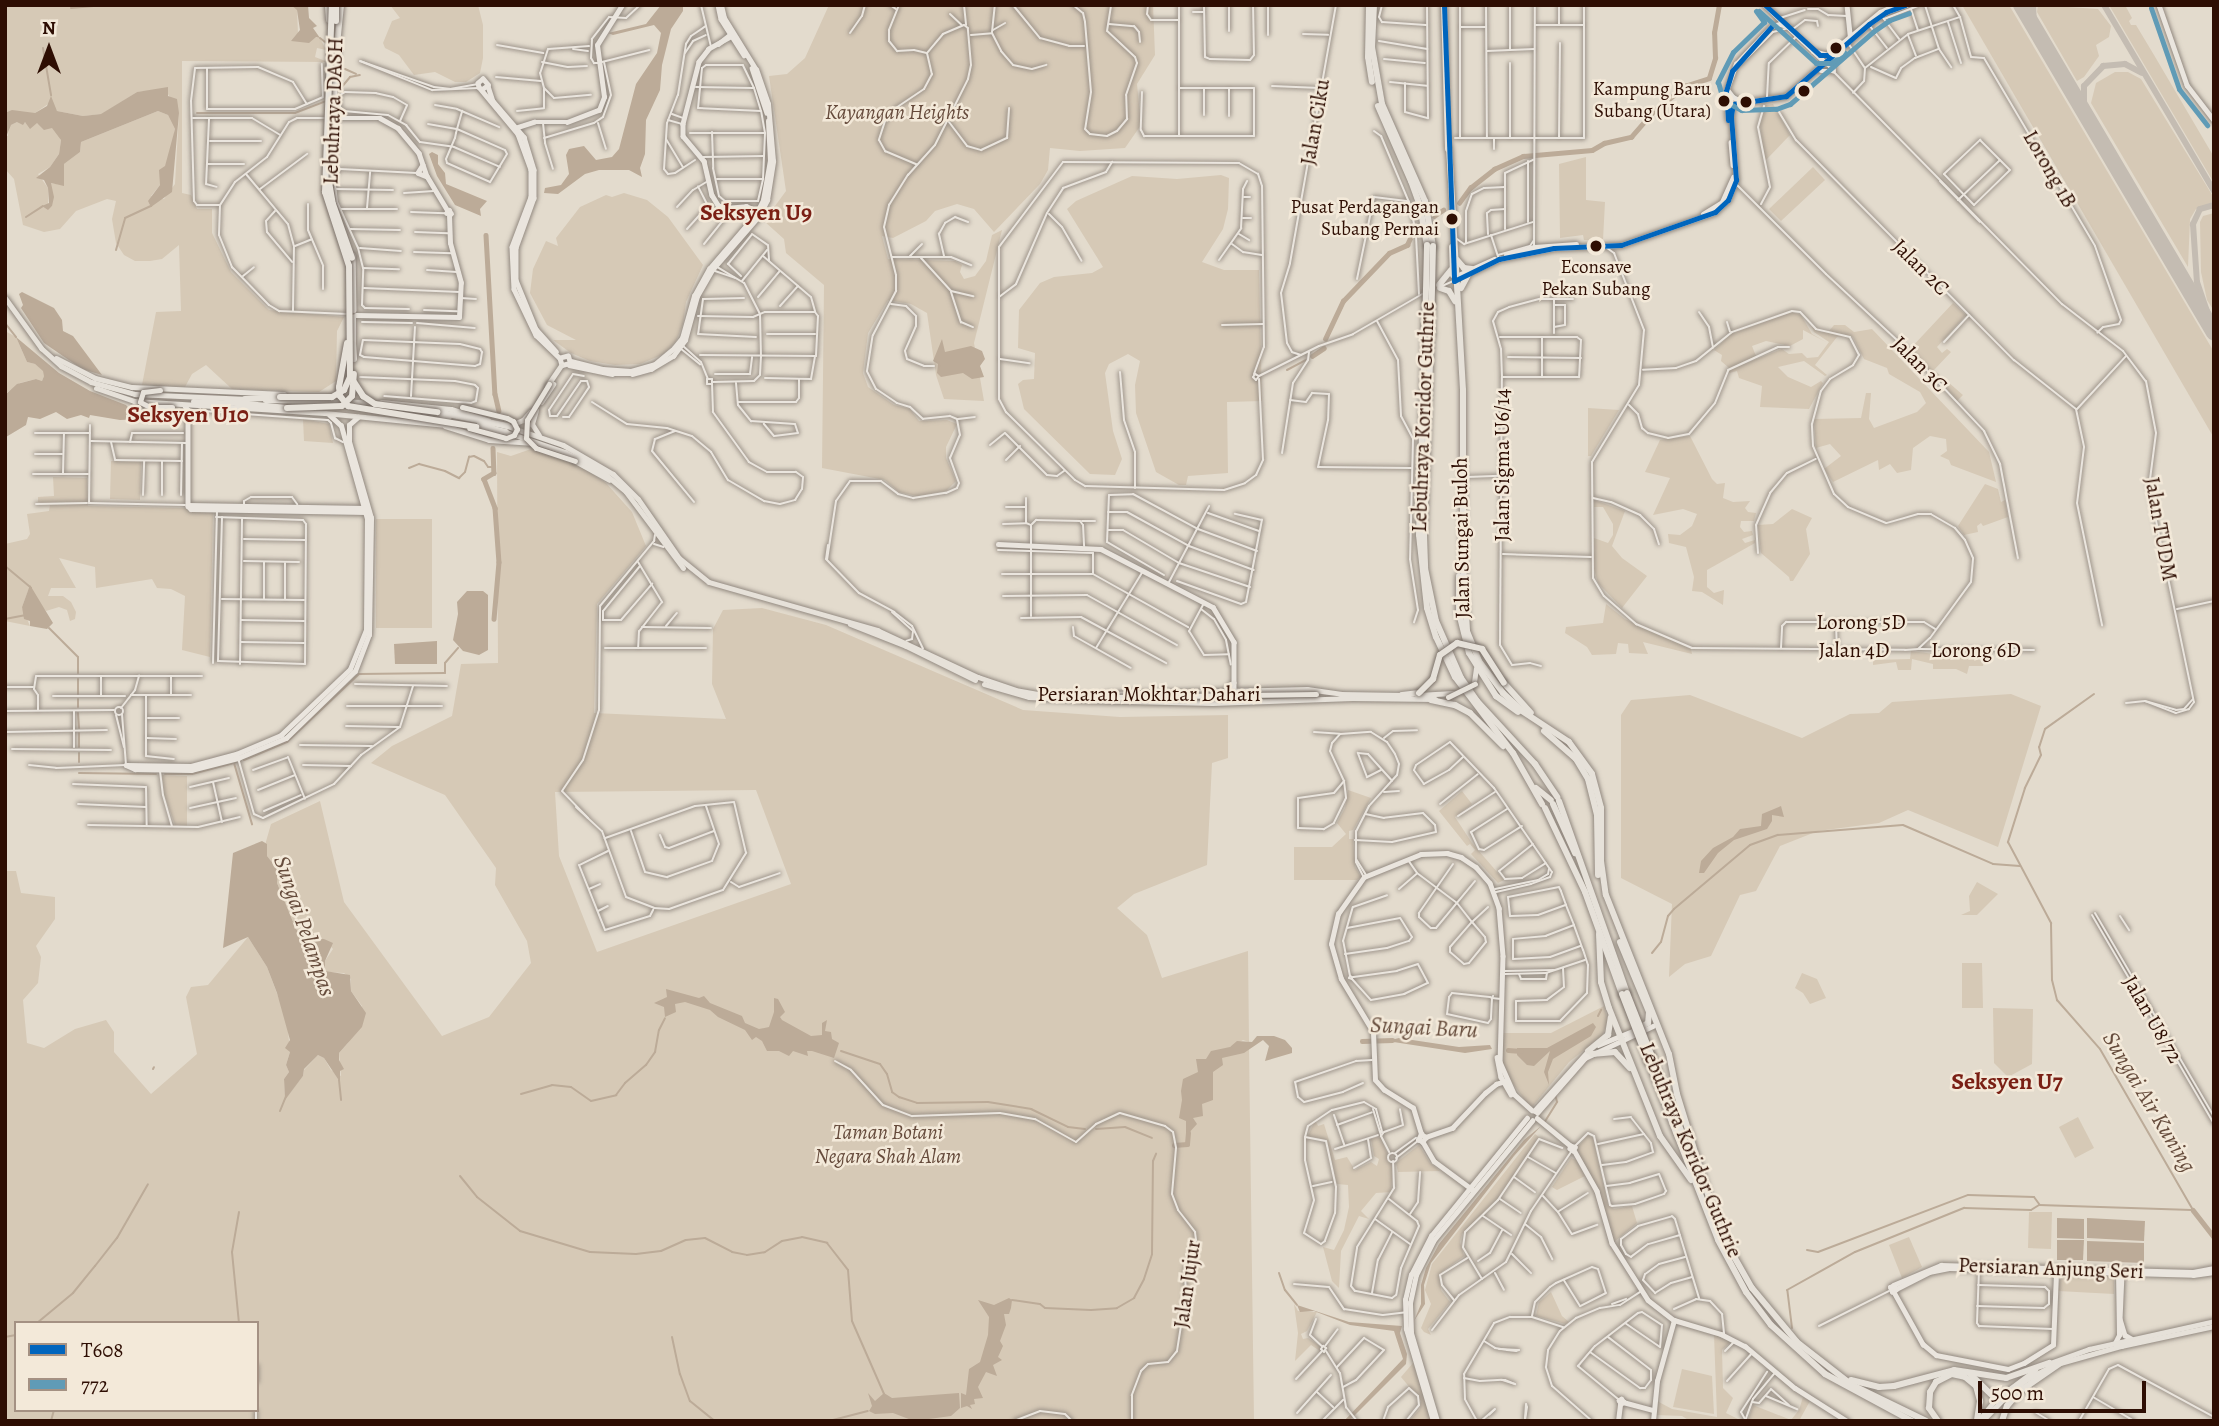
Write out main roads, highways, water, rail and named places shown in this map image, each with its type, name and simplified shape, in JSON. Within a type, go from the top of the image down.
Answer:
[{"type":"highway","points":[[329,50],[334,5]]},
{"type":"highway","points":[[334,5],[335,65]]},
{"type":"highway","name":"Lebuhraya DASH","points":[[334,5],[325,192],[349,266],[349,334]]},
{"type":"highway","name":"Lebuhraya DASH","points":[[334,5],[328,177],[333,204],[352,260],[357,379]]},
{"type":"highway","name":"Lebuhraya Koridor Guthrie","points":[[1371,5],[1372,47],[1382,104],[1424,201],[1430,246],[1424,535],[1425,568],[1436,621],[1461,678],[1477,701],[1535,764],[1555,801],[1624,993]]},
{"type":"highway","name":"Jalan Sungai Buloh","points":[[1445,5],[1454,262]]},
{"type":"highway","name":"Jalan Sungai Buloh","points":[[1449,145],[1460,382],[1459,613],[1465,643],[1477,665],[1509,700],[1569,742],[1588,765],[1597,789],[1602,819],[1601,873],[1606,895],[1664,1038],[1676,1094],[1711,1204]]},
{"type":"highway","points":[[1454,262],[1470,272],[1457,298],[1439,286],[1448,277],[1454,262]]},
{"type":"highway","name":"Jalan Sungai Buloh","points":[[1457,298],[1464,612],[1477,665]]},
{"type":"highway","name":"Lebuhraya Koridor Guthrie","points":[[1428,333],[1419,535],[1424,596],[1436,637],[1455,677],[1513,752],[1534,787],[1585,892],[1697,1190],[1727,1259],[1746,1292],[1771,1325],[1825,1374],[1909,1420]]},
{"type":"highway","points":[[246,399],[332,397],[344,390],[351,370],[349,334]]},
{"type":"highway","points":[[349,334],[339,387],[340,396],[348,406],[476,427],[507,429]]},
{"type":"highway","points":[[357,379],[363,396],[375,404],[436,410],[507,429]]},
{"type":"highway","points":[[237,403],[287,408],[338,408],[350,400],[357,379]]},
{"type":"highway","points":[[1402,695],[1419,693],[1433,679],[1440,655],[1457,643],[1482,649],[1504,683],[1528,710],[1569,742]]},
{"type":"highway","points":[[1477,665],[1482,678],[1496,696]]},
{"type":"highway","points":[[1474,685],[1482,685],[1555,738],[1576,759],[1588,779],[1597,816],[1596,866],[1602,897],[1649,1016],[1648,1023],[1637,1029]]},
{"type":"highway","points":[[1432,700],[1455,705],[1470,713],[1513,752]]},
{"type":"highway","points":[[1534,787],[1555,801],[1579,861],[1585,892]]},
{"type":"highway","points":[[1600,934],[1601,982],[1609,1008],[1660,1136],[1697,1190]]},
{"type":"highway","points":[[1609,1008],[1609,1032],[1590,1052],[1607,1051],[1618,1054],[1638,1081]]},
{"type":"highway","name":"Lebuhraya Koridor Guthrie","points":[[1650,1060],[1724,1239],[1752,1288],[1797,1342],[1830,1370],[1864,1391],[1926,1421]]},
{"type":"highway","points":[[2002,1421],[2007,1406],[2020,1391],[2062,1362]]},
{"type":"highway","points":[[1830,1370],[1861,1384],[1879,1387],[1949,1370],[2014,1378],[2049,1363]]},
{"type":"highway","points":[[1938,1421],[1929,1408],[1930,1392],[1936,1381],[1952,1374],[1965,1377],[1976,1386],[1980,1401],[1979,1421]]},
{"type":"highway","points":[[1969,1374],[1997,1401]]},
{"type":"main road","name":"Persiaran Mokhtar Dahari","points":[[5,300],[41,348],[74,374],[119,391],[246,399],[384,399],[499,423],[507,429]]},
{"type":"main road","name":"Persiaran Mokhtar Dahari","points":[[5,300],[38,350],[68,374],[96,388],[131,397],[402,412],[472,421],[507,429],[588,457],[623,482],[679,558],[698,577],[725,589],[828,614],[904,640],[978,677],[1016,690],[1086,699]]},
{"type":"main road","points":[[41,348],[95,378],[160,390],[384,399]]},
{"type":"main road","points":[[499,423],[510,424],[523,420],[565,362],[533,415],[535,432],[544,441]]},
{"type":"main road","points":[[549,384],[527,420],[526,438],[536,448],[575,461],[626,492]]},
{"type":"main road","points":[[96,388],[134,401],[362,416],[461,426],[506,438],[517,429],[513,421],[507,418],[462,407],[436,410]]},
{"type":"main road","points":[[160,390],[143,392],[141,402],[150,407],[206,406]]},
{"type":"main road","points":[[436,424],[489,440],[544,441]]},
{"type":"main road","name":"Persiaran Mokhtar Dahari","points":[[544,441],[578,457],[610,477],[626,492],[670,554],[687,572],[706,585],[845,622],[906,646],[998,689],[1050,700],[1316,696],[1432,700],[1474,685],[1482,678]]},
{"type":"main road","points":[[1474,685],[1477,665]]},
{"type":"main road","points":[[1222,692],[1235,682],[1247,690]]},
{"type":"main road","points":[[1086,699],[1247,690],[1307,689],[1342,694]]},
{"type":"main road","points":[[1212,703],[1224,701],[1226,697],[1222,692]]},
{"type":"main road","name":"Persiaran Mokhtar Dahari","points":[[1316,696],[1448,696]]},
{"type":"main road","points":[[1086,699],[1212,703],[1353,698]]},
{"type":"main road","points":[[1979,1421],[2018,1380],[2049,1363],[2115,1343],[2214,1324]]},
{"type":"main road","points":[[1997,1401],[2027,1379],[2062,1362],[2214,1324]]},
{"type":"waterway","points":[[71,8],[105,5]]},
{"type":"waterway","points":[[1459,203],[1470,188],[1494,169],[1523,156],[1592,150],[1604,143],[1631,137],[1654,111],[1685,86],[1709,78],[1715,58],[1714,33],[1719,5]]},
{"type":"waterway","points":[[320,38],[325,42]]},
{"type":"waterway","points":[[43,48],[51,95]]},
{"type":"waterway","points":[[345,69],[356,74]]},
{"type":"waterway","points":[[340,89],[350,77],[360,75]]},
{"type":"waterway","points":[[197,113],[295,113],[324,102]]},
{"type":"waterway","points":[[26,217],[43,206]]},
{"type":"waterway","points":[[116,250],[125,218],[151,206]]},
{"type":"waterway","points":[[1434,216],[1443,210]]},
{"type":"waterway","points":[[1325,339],[1343,301],[1389,253],[1407,245],[1412,234]]},
{"type":"waterway","name":"Sungai Pelampas","points":[[486,235],[495,394],[499,411]]},
{"type":"waterway","points":[[5,323],[16,337]]},
{"type":"waterway","points":[[1312,356],[1324,348]]},
{"type":"waterway","points":[[1287,370],[1306,360]]},
{"type":"waterway","name":"Sungai Pelampas","points":[[493,448],[494,473],[484,479],[495,508],[499,562],[494,619]]},
{"type":"waterway","points":[[409,468],[419,464],[459,478],[465,472],[469,457],[474,456],[484,461],[488,467],[494,467]]},
{"type":"waterway","points":[[5,566],[31,588]]},
{"type":"waterway","points":[[5,619],[25,615]]},
{"type":"waterway","points":[[49,628],[78,657],[78,673]]},
{"type":"waterway","name":"Sungai Pelampas","points":[[244,760],[287,742],[359,674],[445,673],[445,663],[458,648]]},
{"type":"waterway","points":[[78,679],[78,694]]},
{"type":"waterway","name":"Sungai Air Kuning","points":[[2094,694],[2045,729],[2039,747],[2041,755],[2025,788],[2008,842],[2051,923],[2052,980],[2057,1000],[2100,1049],[2193,1210]]},
{"type":"waterway","points":[[78,699],[78,707]]},
{"type":"waterway","points":[[78,713],[79,728]]},
{"type":"waterway","points":[[79,733],[79,747]]},
{"type":"waterway","points":[[79,753],[79,762]]},
{"type":"waterway","name":"Sungai Pelampas","points":[[236,762],[234,763],[252,824]]},
{"type":"waterway","points":[[165,774],[192,774],[234,763]]},
{"type":"waterway","points":[[79,773],[156,774]]},
{"type":"waterway","name":"Sungai Baru","points":[[1652,953],[1661,942],[1668,916],[1674,909],[1750,845],[1778,835],[1903,825],[1993,864],[2020,866]]},
{"type":"waterway","name":"Sungai Baru","points":[[1598,1016],[1601,1010]]},
{"type":"waterway","name":"Sungai Baru","points":[[521,1094],[552,1085],[571,1087],[591,1101],[616,1095],[655,1052],[659,1030],[665,1018]]},
{"type":"waterway","name":"Sungai Baru","points":[[1362,1041],[1392,1040]]},
{"type":"waterway","name":"Sungai Baru","points":[[1508,1050],[1521,1051]]},
{"type":"waterway","name":"Sungai Baru","points":[[841,1051],[880,1064],[887,1074],[892,1092],[917,1103],[988,1102],[1031,1109],[1068,1127],[1085,1129]]},
{"type":"waterway","points":[[339,1080],[341,1100]]},
{"type":"waterway","points":[[280,1111],[287,1094]]},
{"type":"waterway","points":[[1544,1123],[1557,1102],[1555,1094]]},
{"type":"waterway","name":"Sungai Baru","points":[[1096,1129],[1125,1127],[1152,1138]]},
{"type":"waterway","name":"Sungai Baru","points":[[1174,1145],[1187,1144],[1188,1133]]},
{"type":"waterway","points":[[1012,1300],[1040,1304],[1045,1308],[1091,1310],[1117,1308],[1134,1298],[1152,1254],[1153,1161],[1156,1154]]},
{"type":"waterway","points":[[460,1176],[477,1197],[520,1231],[590,1252],[636,1254],[661,1251],[686,1240],[705,1238],[732,1252],[747,1255],[765,1252],[782,1241],[802,1237],[827,1243],[848,1270],[852,1321],[884,1394]]},
{"type":"waterway","points":[[39,1321],[73,1293],[95,1266],[117,1238],[148,1184]]},
{"type":"waterway","points":[[1807,1250],[1818,1252],[1968,1195],[2034,1197],[2039,1204]]},
{"type":"waterway","points":[[1792,1328],[1787,1290],[1855,1252],[1964,1208],[2031,1210],[2039,1205],[2192,1210]]},
{"type":"waterway","name":"Sungai Air Kuning","points":[[2193,1210],[2214,1237]]},
{"type":"waterway","points":[[239,1212],[232,1252],[239,1321]]},
{"type":"waterway","points":[[1279,1273],[1285,1290],[1297,1305]]},
{"type":"waterway","points":[[5,1337],[14,1335]]},
{"type":"waterway","points":[[672,1337],[680,1374],[690,1401],[715,1421]]},
{"type":"waterway","points":[[829,1421],[868,1411]]},
{"type":"waterway","points":[[51,1421],[53,1412]]},
{"type":"place","name":"Kampung Baru Subang (Utara)","points":[[1724,101]]},
{"type":"place","name":"Pusat Perdagangan Subang Permai","points":[[1452,219]]},
{"type":"place","name":"Econsave Pekan Subang","points":[[1596,246]]},
{"type":"district","name":"Seksyen U9","points":[[756,213]]},
{"type":"district","name":"Seksyen U10","points":[[188,415]]},
{"type":"district","name":"Seksyen U7","points":[[2007,1082]]},
{"type":"park label","name":"Kayangan Heights","points":[[897,112]]},
{"type":"park label","name":"Taman Botani Negara Shah Alam","points":[[888,1144]]}]
